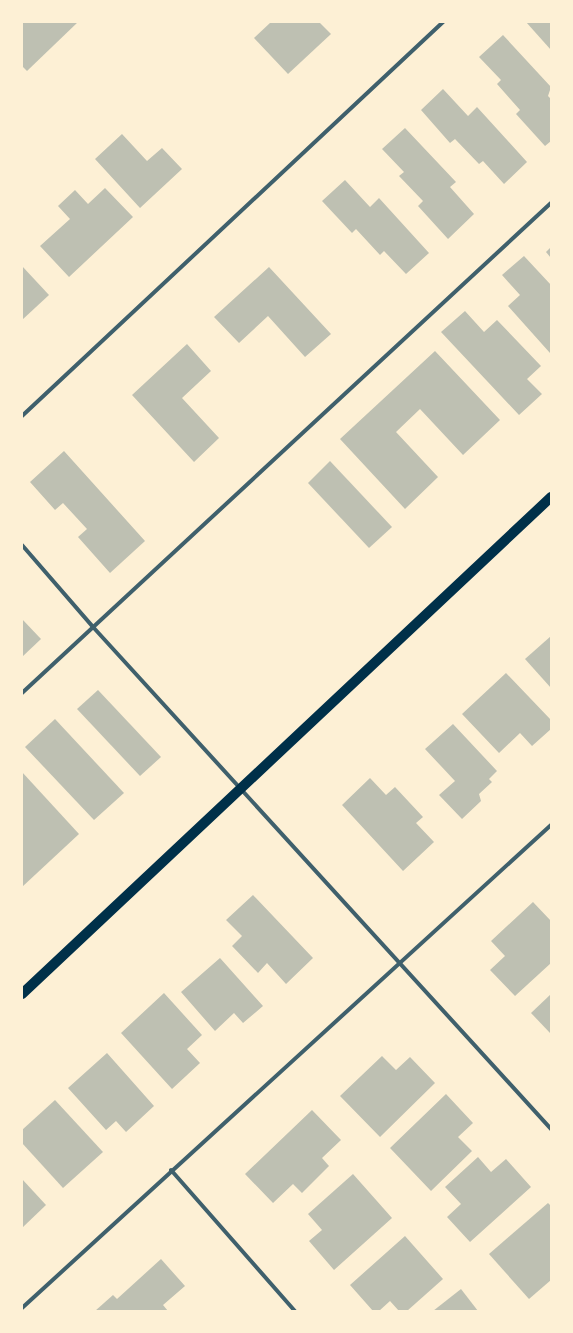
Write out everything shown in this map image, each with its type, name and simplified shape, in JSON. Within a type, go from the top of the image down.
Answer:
[{"type":"main road","points":[[22,994],[242,789],[551,497]]},
{"type":"street","points":[[22,416],[444,22]]},
{"type":"street","points":[[22,694],[551,203]]},
{"type":"street","points":[[22,545],[93,627],[551,1129]]},
{"type":"street","points":[[22,1308],[171,1170],[401,963],[551,825]]},
{"type":"street","points":[[171,1170],[296,1311]]},
{"type":"building","points":[[22,22],[78,22],[27,71],[22,66]]},
{"type":"building","points":[[271,22],[319,22],[331,34],[288,74],[254,38]]},
{"type":"building","points":[[526,22],[551,22],[551,50]]},
{"type":"building","points":[[503,35],[551,87],[548,96],[551,99],[551,141],[545,146],[516,114],[520,110],[497,84],[501,80],[479,57]]},
{"type":"building","points":[[443,89],[468,116],[477,107],[527,162],[504,184],[483,161],[479,164],[455,139],[450,143],[421,110]]},
{"type":"building","points":[[405,128],[456,182],[450,187],[474,214],[448,239],[418,206],[423,201],[399,176],[404,172],[382,149]]},
{"type":"building","points":[[122,134],[147,161],[162,148],[182,169],[140,208],[95,159]]},
{"type":"building","points":[[345,180],[370,207],[379,198],[429,253],[406,274],[384,251],[380,255],[356,229],[352,233],[322,201]]},
{"type":"building","points":[[105,188],[133,217],[69,277],[40,246],[70,219],[58,206],[75,190],[88,204]]},
{"type":"building","points":[[551,247],[551,258],[546,252]]},
{"type":"building","points":[[524,256],[551,285],[550,353],[508,306],[520,295],[502,275]]},
{"type":"building","points":[[22,266],[49,295],[22,320]]},
{"type":"building","points":[[269,267],[331,334],[305,357],[268,316],[239,343],[214,317]]},
{"type":"building","points":[[465,311],[484,332],[497,320],[541,366],[527,379],[542,394],[519,415],[441,332]]},
{"type":"building","points":[[187,344],[211,371],[182,398],[219,438],[194,462],[132,395]]},
{"type":"building","points":[[435,351],[500,420],[463,455],[420,409],[396,432],[438,477],[405,509],[340,439]]},
{"type":"building","points":[[64,451],[145,541],[110,573],[78,537],[87,529],[63,503],[55,510],[30,482]]},
{"type":"building","points":[[330,461],[392,527],[369,548],[308,483]]},
{"type":"building","points":[[22,619],[41,639],[22,657]]},
{"type":"building","points":[[551,636],[551,688],[525,659]]},
{"type":"building","points":[[506,673],[551,720],[551,729],[532,746],[520,733],[499,753],[462,714]]},
{"type":"building","points":[[98,690],[161,757],[140,776],[77,709]]},
{"type":"building","points":[[55,719],[124,793],[94,820],[25,747]]},
{"type":"building","points":[[453,724],[497,771],[489,779],[492,782],[479,794],[481,801],[462,819],[439,795],[455,781],[425,749]]},
{"type":"building","points":[[22,772],[79,834],[22,887]]},
{"type":"building","points":[[370,778],[386,795],[395,787],[423,817],[416,823],[434,842],[403,871],[342,805]]},
{"type":"building","points":[[253,895],[313,958],[286,984],[267,963],[258,973],[232,946],[242,936],[226,920]]},
{"type":"building","points":[[533,902],[551,921],[551,963],[515,996],[490,970],[505,956],[491,941]]},
{"type":"building","points":[[220,958],[263,1006],[243,1023],[234,1013],[215,1031],[181,992]]},
{"type":"building","points":[[164,993],[202,1035],[187,1049],[200,1063],[172,1089],[121,1033]]},
{"type":"building","points":[[551,994],[551,1034],[531,1013]]},
{"type":"building","points":[[107,1053],[154,1106],[126,1132],[116,1121],[106,1130],[68,1088]]},
{"type":"building","points":[[382,1056],[396,1070],[410,1057],[435,1083],[380,1137],[340,1096]]},
{"type":"building","points":[[446,1094],[473,1123],[458,1137],[472,1151],[431,1191],[390,1148]]},
{"type":"building","points":[[55,1100],[103,1152],[63,1188],[22,1143],[22,1130]]},
{"type":"building","points":[[312,1110],[341,1140],[322,1158],[329,1166],[302,1193],[293,1184],[273,1203],[245,1174]]},
{"type":"building","points":[[478,1157],[491,1172],[506,1159],[531,1187],[470,1242],[447,1217],[461,1204],[445,1187]]},
{"type":"building","points":[[353,1174],[392,1218],[334,1270],[309,1241],[322,1230],[308,1214]]},
{"type":"building","points":[[22,1179],[46,1205],[22,1228]]},
{"type":"building","points":[[548,1203],[551,1206],[551,1280],[529,1299],[489,1254]]},
{"type":"building","points":[[405,1236],[443,1279],[407,1311],[399,1311],[390,1301],[379,1311],[373,1311],[350,1285]]},
{"type":"building","points":[[161,1259],[185,1286],[163,1305],[168,1311],[95,1311],[113,1295],[117,1299]]},
{"type":"building","points":[[461,1289],[478,1311],[433,1311]]}]
